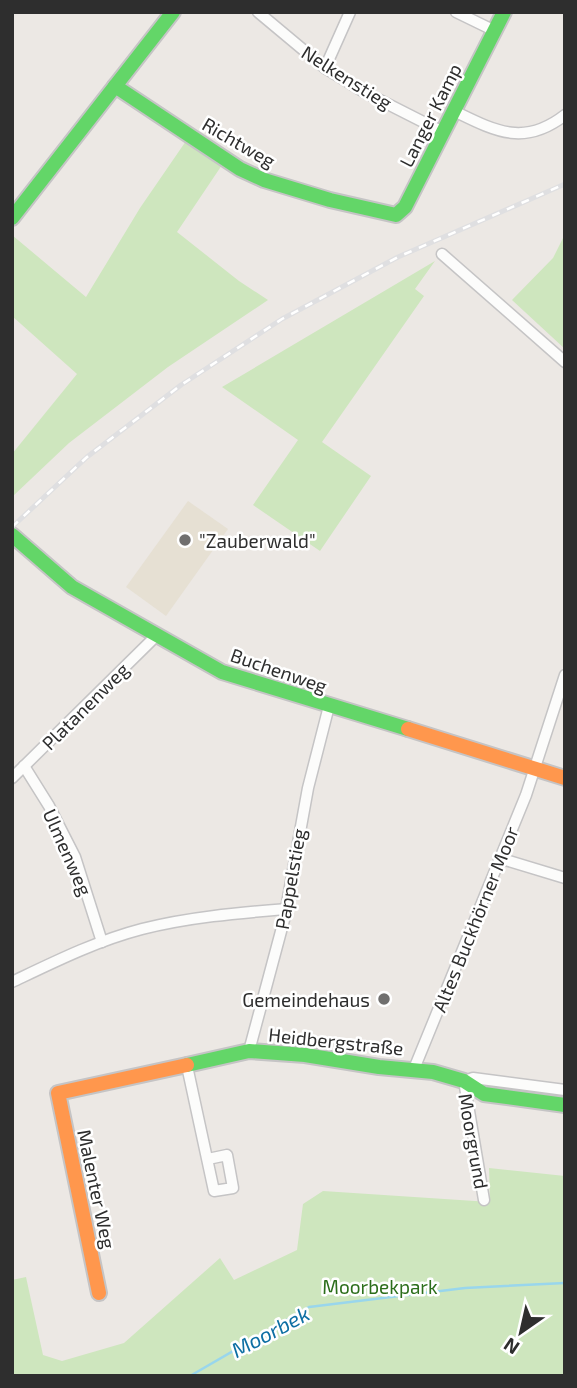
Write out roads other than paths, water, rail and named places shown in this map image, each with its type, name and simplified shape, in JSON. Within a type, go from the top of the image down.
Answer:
[{"type":"street","points":[[12,218],[173,12]]},
{"type":"street","name":"Nelkenstieg","points":[[258,12],[325,68],[364,92],[443,132]]},
{"type":"street","points":[[325,68],[350,12]]},
{"type":"street","points":[[456,12],[495,31]]},
{"type":"street","name":"Langer Kamp","points":[[396,215],[405,207],[504,12]]},
{"type":"street","name":"Richtweg","points":[[115,86],[240,169],[264,180],[330,200],[396,215]]},
{"type":"street","points":[[454,111],[495,131],[512,133],[551,126],[565,115]]},
{"type":"street","points":[[442,254],[565,362]]},
{"type":"street","name":"Buchenweg","points":[[12,535],[72,587],[230,675],[565,778]]},
{"type":"street","name":"Platanenweg","points":[[12,778],[157,635]]},
{"type":"street","name":"Altes Buckhörner Moor","points":[[414,1069],[534,770],[565,675]]},
{"type":"street","name":"Pappelstieg","points":[[249,1051],[286,909],[308,788],[329,706]]},
{"type":"street","name":"Ulmenweg","points":[[24,766],[50,806],[75,858],[102,942]]},
{"type":"street","points":[[499,858],[565,878]]},
{"type":"street","points":[[12,982],[68,955],[141,929],[186,920],[286,909]]},
{"type":"street","name":"Heidbergstraße","points":[[58,1093],[249,1051],[414,1069],[449,1075],[484,1094],[565,1105]]},
{"type":"street","points":[[187,1066],[202,1142],[208,1159]]},
{"type":"street","points":[[464,1081],[473,1078],[565,1090]]},
{"type":"street","name":"Moorgrund","points":[[464,1081],[484,1200]]},
{"type":"street","name":"Malenter Weg","points":[[58,1093],[99,1293]]},
{"type":"waterway","name":"Moorbek","points":[[190,1376],[309,1307],[465,1288],[565,1283]]},
{"type":"railway","points":[[12,527],[87,457],[181,385],[282,319],[398,257],[565,184]]},
{"type":"place","name":"\"Zauberwald\"","points":[[185,540]]},
{"type":"place","name":"Gemeindehaus","points":[[384,999]]},
{"type":"park label","name":"Moorbekpark","points":[[380,1286]]}]
